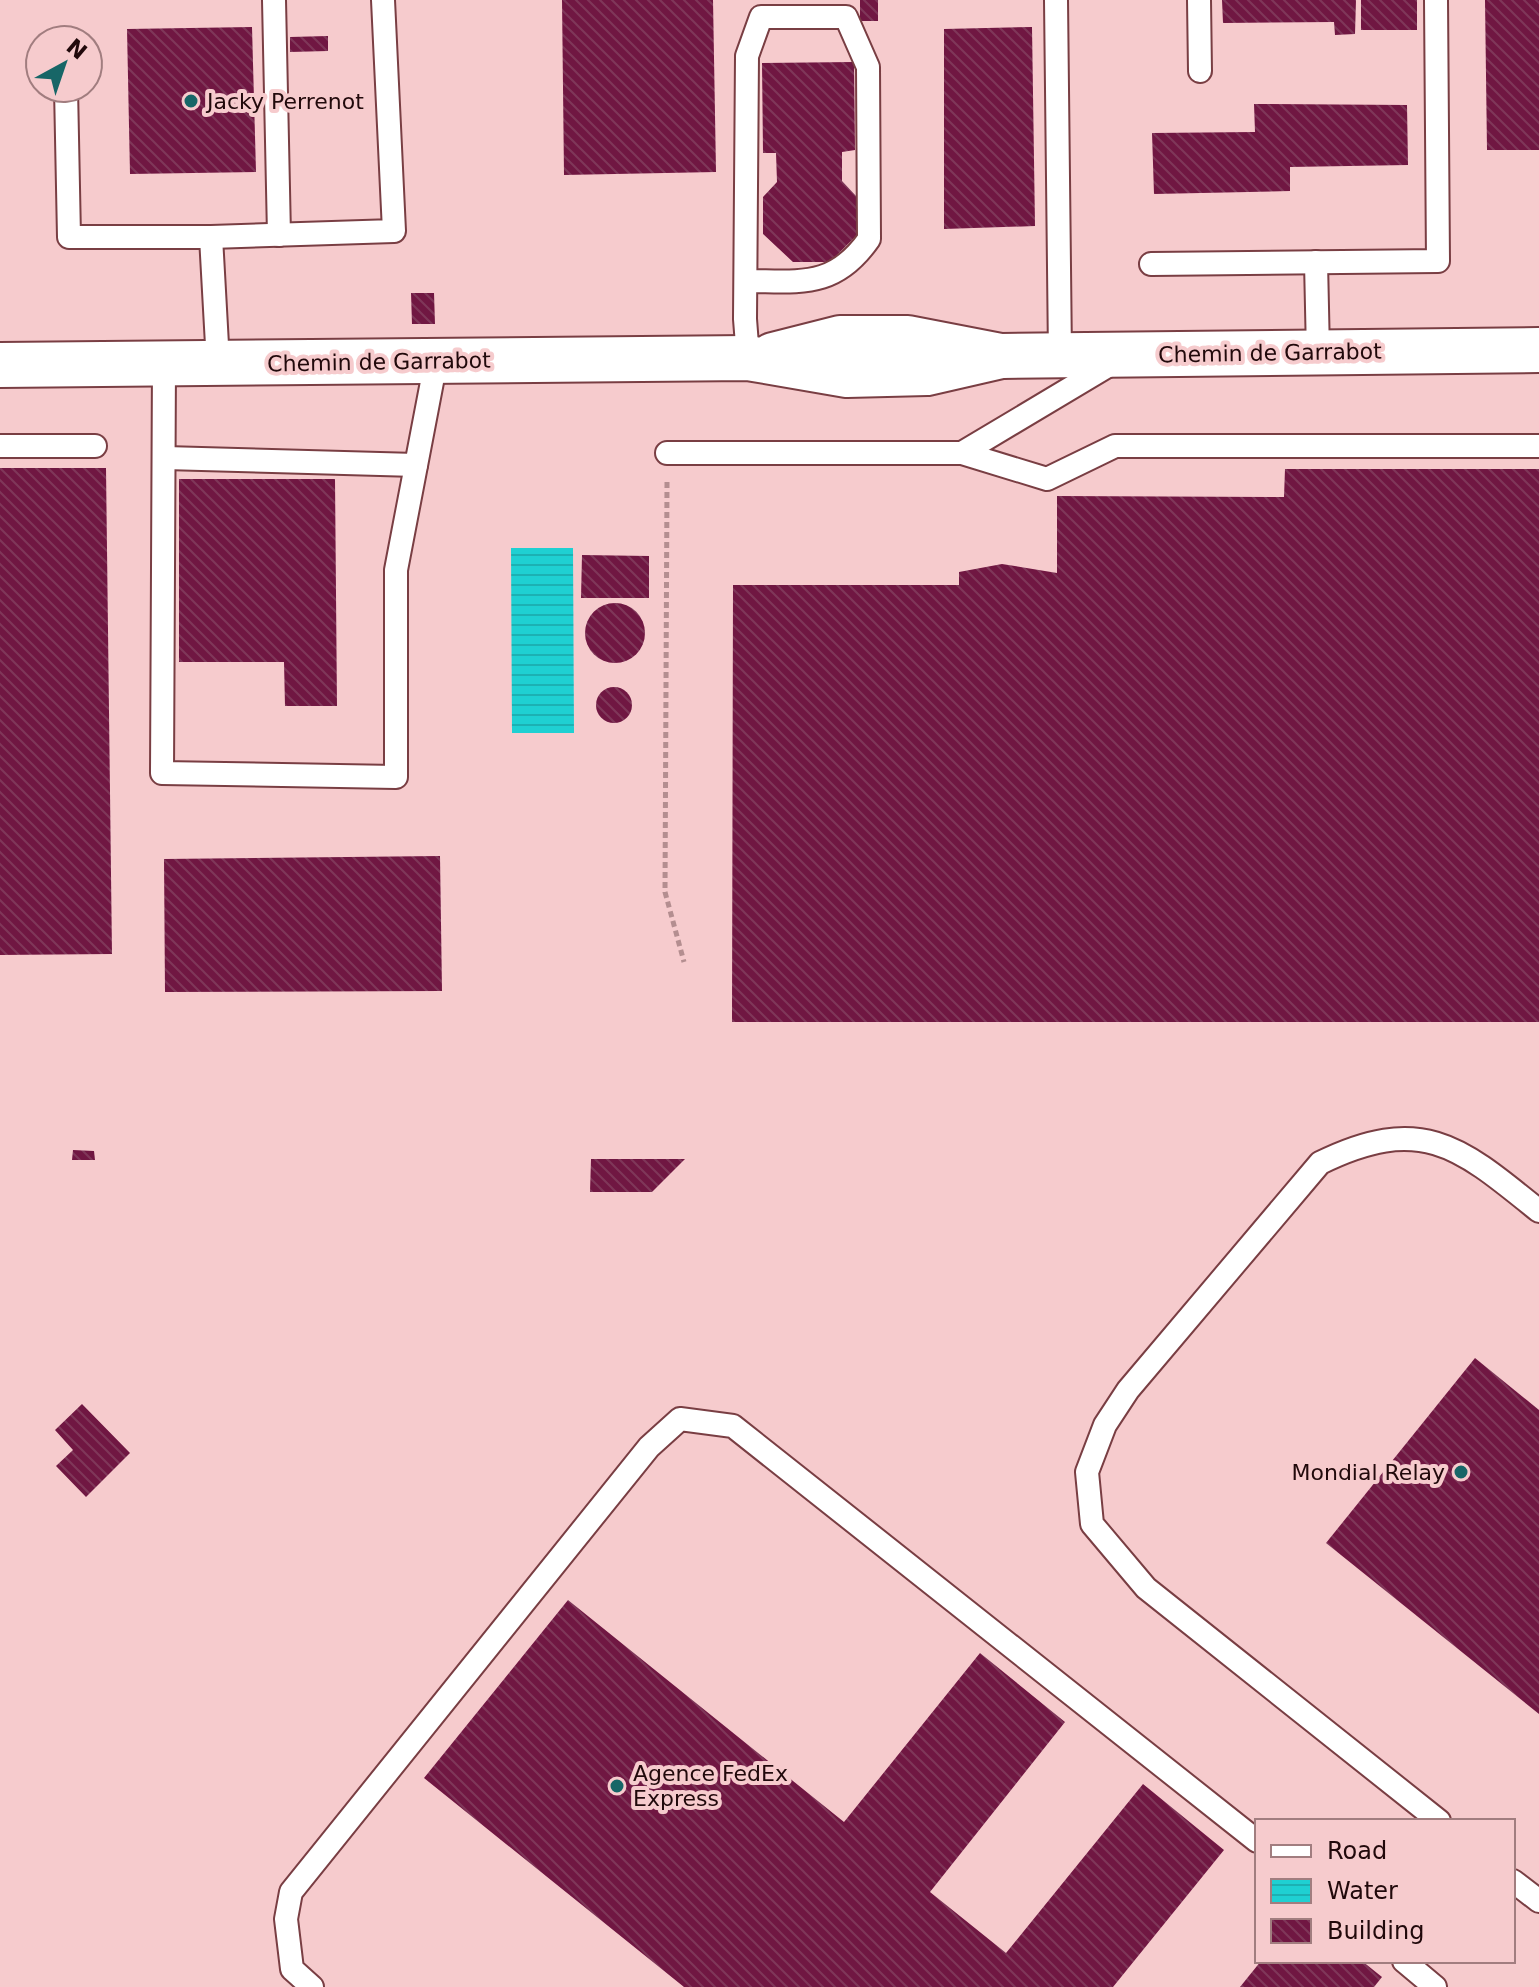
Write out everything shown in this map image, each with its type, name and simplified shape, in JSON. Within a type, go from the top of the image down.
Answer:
[{"type":"street","name":"Chemin de Garrabot","points":[[0,365],[753,358],[840,338],[908,338],[1001,356],[1539,350]]},
{"type":"lane","points":[[274,0],[279,235]]},
{"type":"lane","points":[[66,104],[69,237],[211,237],[394,231],[383,0]]},
{"type":"lane","points":[[1056,0],[1060,356]]},
{"type":"lane","points":[[1199,0],[1200,71]]},
{"type":"lane","points":[[1151,264],[1438,261],[1436,0]]},
{"type":"lane","points":[[746,281],[815,281],[838,271],[857,256],[869,239],[868,67],[846,17],[761,8],[747,56],[746,281],[753,358]]},
{"type":"lane","points":[[211,237],[218,363]]},
{"type":"lane","points":[[1316,262],[1318,353]]},
{"type":"lane","points":[[962,453],[1126,355]]},
{"type":"lane","points":[[164,364],[162,773],[396,777],[396,570],[436,361]]},
{"type":"lane","points":[[0,446],[95,446]]},
{"type":"lane","points":[[667,453],[962,453],[1047,479],[1115,446],[1539,446]]},
{"type":"lane","points":[[165,458],[416,465]]},
{"type":"lane","points":[[1436,1819],[1146,1588],[1092,1524],[1087,1472],[1105,1425],[1128,1390],[1320,1163],[1353,1147],[1427,1138],[1473,1158],[1539,1211]]},
{"type":"lane","points":[[312,1987],[292,1969],[286,1919],[291,1892],[649,1447],[680,1419],[733,1426],[1255,1839]]},
{"type":"lane","points":[[1515,1883],[1539,1901]]},
{"type":"lane","points":[[1406,1963],[1435,1987]]},
{"type":"path","points":[[667,453],[665,892],[684,962]]},
{"type":"water","points":[[511,548],[573,548],[574,733],[512,733]]},
{"type":"building","points":[[562,0],[713,0],[716,172],[564,175]]},
{"type":"building","points":[[860,0],[878,0],[878,21],[860,21]]},
{"type":"building","points":[[1222,0],[1356,0],[1355,34],[1335,35],[1334,22],[1223,23]]},
{"type":"building","points":[[1361,0],[1417,0],[1417,30],[1361,30]]},
{"type":"building","points":[[1485,0],[1539,0],[1539,150],[1487,150]]},
{"type":"building","name":"Jacky Perrenot","points":[[252,27],[256,172],[130,174],[127,29]]},
{"type":"building","points":[[1032,27],[1035,226],[944,229],[944,29]]},
{"type":"building","points":[[328,36],[328,51],[290,52],[290,37]]},
{"type":"building","points":[[854,62],[855,150],[842,152],[842,181],[856,196],[857,235],[830,262],[793,262],[763,234],[763,197],[777,182],[776,153],[763,153],[762,63]]},
{"type":"building","points":[[1254,104],[1407,105],[1408,165],[1290,167],[1290,191],[1154,194],[1152,133],[1255,132]]},
{"type":"building","points":[[411,293],[434,293],[435,324],[412,324]]},
{"type":"building","points":[[0,468],[106,468],[112,954],[0,955]]},
{"type":"building","points":[[1285,469],[1539,469],[1539,1022],[732,1022],[733,585],[959,585],[959,572],[1002,564],[1057,573],[1057,496],[1284,497]]},
{"type":"building","points":[[179,479],[335,479],[337,706],[285,706],[284,662],[179,662]]},
{"type":"building","points":[[582,555],[649,556],[649,598],[581,598]]},
{"type":"building","points":[[615,603],[627,605],[636,612],[643,621],[643,645],[636,654],[627,661],[615,663],[603,661],[594,654],[587,645],[585,633],[587,621],[594,612],[603,605]]},
{"type":"building","points":[[614,687],[626,693],[632,705],[626,717],[614,723],[602,717],[596,705],[602,693]]},
{"type":"building","points":[[440,856],[442,991],[165,992],[164,859]]},
{"type":"building","points":[[73,1150],[94,1151],[95,1160],[72,1160]]},
{"type":"building","points":[[591,1159],[685,1159],[652,1192],[590,1192]]},
{"type":"building","name":"Mondial Relay","points":[[1475,1358],[1539,1410],[1539,1714],[1326,1543]]},
{"type":"building","points":[[82,1404],[130,1453],[86,1497],[56,1466],[73,1450],[55,1430]]},
{"type":"building","name":"Agence FedEx Express","points":[[568,1600],[844,1822],[980,1653],[1065,1722],[930,1892],[1006,1953],[1143,1784],[1224,1850],[1113,1987],[684,1987],[424,1778]]},
{"type":"building","points":[[1259,1963],[1364,1963],[1382,1977],[1374,1987],[1240,1987]]},
{"type":"place","name":"Jacky Perrenot","points":[[191,101]]},
{"type":"place","name":"Mondial Relay","points":[[1461,1472]]},
{"type":"place","name":"Agence FedEx Express","points":[[617,1786]]}]
